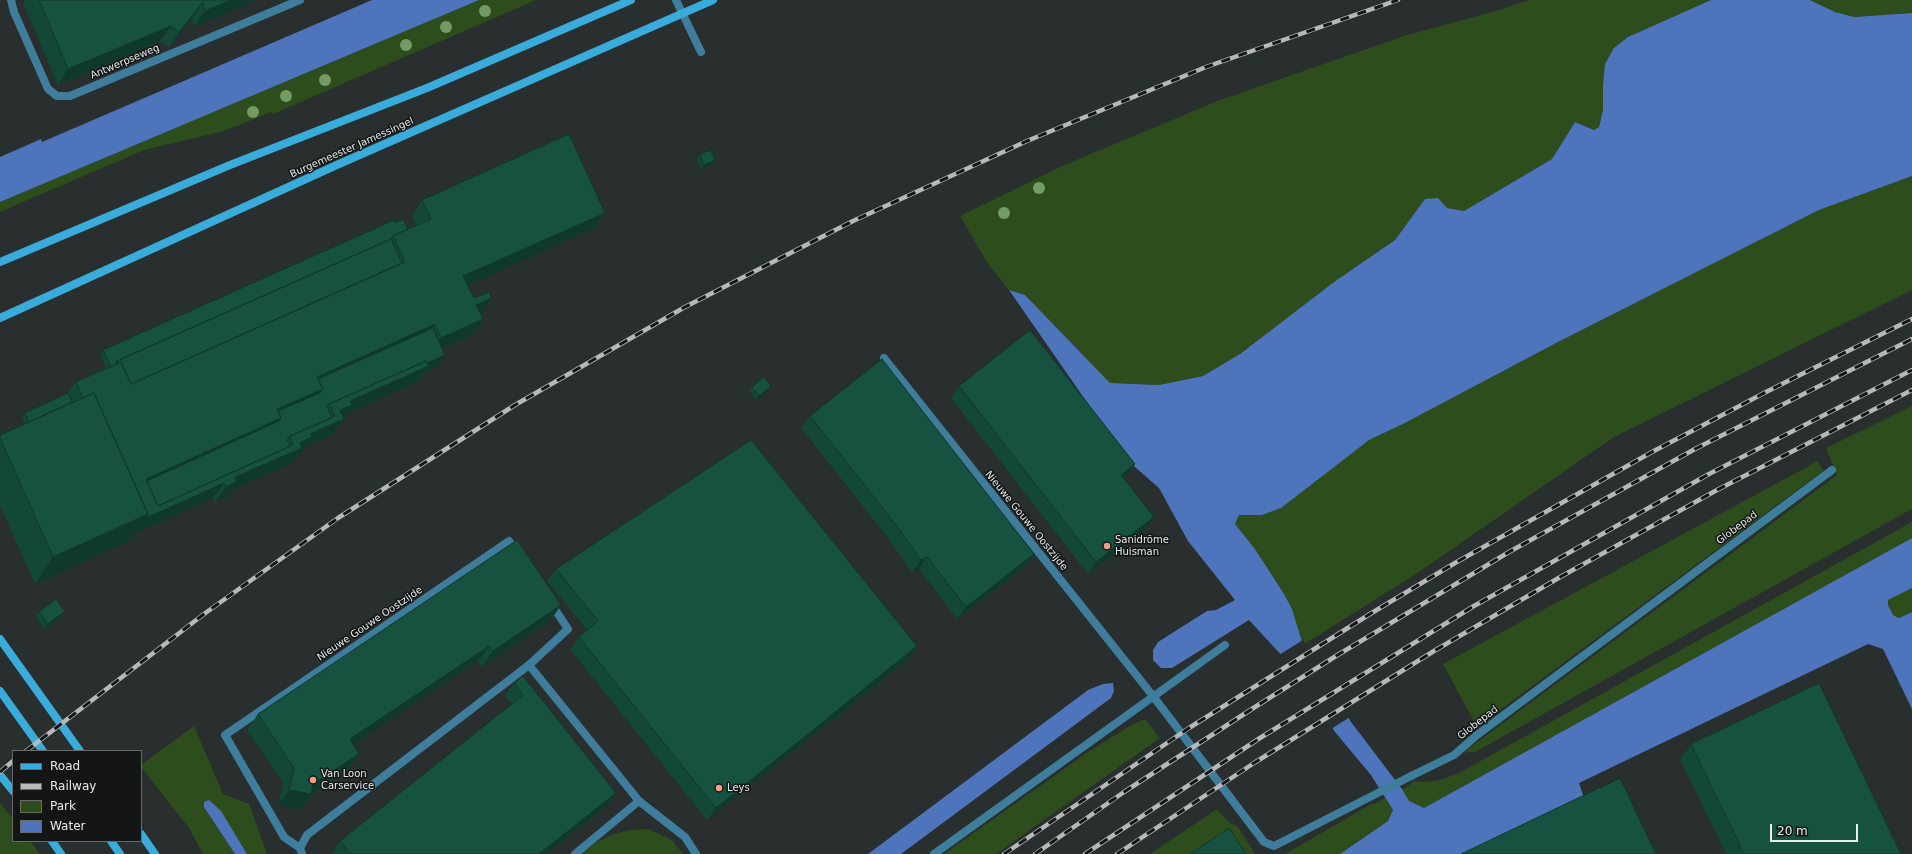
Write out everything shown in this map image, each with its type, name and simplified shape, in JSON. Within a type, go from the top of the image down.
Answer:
[{"type":"main road","points":[[0,262],[230,165],[427,88],[632,0]]},
{"type":"main road","name":"Burgemeester Jamessingel","points":[[0,318],[339,164],[713,0]]},
{"type":"main road","points":[[0,639],[79,750]]},
{"type":"main road","points":[[0,691],[42,750]]},
{"type":"main road","points":[[0,774],[12,790]]},
{"type":"main road","points":[[142,835],[155,854]]},
{"type":"main road","points":[[53,842],[62,854]]},
{"type":"main road","points":[[112,842],[120,854]]},
{"type":"street","name":"Antwerpseweg","points":[[11,0],[14,12],[48,89],[57,96],[70,96],[300,0]]},
{"type":"street","points":[[676,0],[701,52]]},
{"type":"street","name":"Nieuwe Gouwe Oostzijde","points":[[884,358],[1153,696]]},
{"type":"street","name":"Globepad","points":[[1153,696],[1264,842],[1274,846],[1375,793],[1454,755],[1477,736],[1832,470]]},
{"type":"street","name":"Nieuwe Gouwe Oostzijde","points":[[522,560],[509,541],[225,735],[284,837],[301,851],[307,835],[529,665],[568,629],[547,598]]},
{"type":"street","points":[[934,854],[1224,645]]},
{"type":"street","points":[[529,665],[639,801],[685,837],[696,854]]},
{"type":"street","points":[[575,854],[639,801]]},
{"type":"green space","points":[[478,0],[536,0],[273,114],[272,112],[224,131],[144,150],[0,212],[0,202]]},
{"type":"green space","points":[[1529,0],[1711,0],[1628,37],[1603,84],[1603,110],[1599,127],[1594,130],[1575,122],[1552,159],[1464,211],[1447,208],[1425,199],[1395,240],[1334,282],[1240,354],[1204,376],[1159,385],[1110,383],[1025,295],[1009,290],[988,264],[960,216],[1062,166],[1220,100],[1407,35],[1496,11]]},
{"type":"green space","points":[[1810,0],[1912,0],[1912,13],[1854,17],[1835,12]]},
{"type":"green space","points":[[1912,176],[1912,290],[1614,437],[1416,574],[1303,645],[1284,594],[1255,549],[1235,524],[1239,515],[1262,515],[1369,440],[1403,424],[1560,341],[1819,210]]},
{"type":"green space","points":[[1912,406],[1912,509],[1475,752],[1464,752],[1837,475],[1826,448]]},
{"type":"green space","points":[[1818,461],[1823,471],[1477,727],[1443,664]]},
{"type":"green space","points":[[1912,522],[1912,538],[1424,808],[1409,801],[1402,789],[1413,783],[1412,781],[1425,782],[1439,780],[1457,774]]},
{"type":"green space","points":[[1912,588],[1912,612],[1899,618],[1893,615],[1888,605],[1888,600]]},
{"type":"green space","points":[[1145,719],[1160,738],[996,854],[944,854],[1085,754],[1131,725]]},
{"type":"green space","points":[[194,726],[223,794],[249,804],[267,854],[247,854],[244,847],[204,807],[235,854],[203,854],[189,828],[142,768],[142,764]]},
{"type":"green space","points":[[1385,798],[1393,810],[1388,821],[1340,854],[1285,854],[1373,803],[1374,804]]},
{"type":"green space","points":[[0,803],[12,818],[12,842],[31,842],[40,854],[0,854]]},
{"type":"green space","points":[[1217,809],[1229,822],[1238,827],[1255,854],[1150,854]]},
{"type":"green space","points":[[649,829],[672,840],[683,854],[582,854],[594,844],[613,834],[630,830]]},
{"type":"water","points":[[372,0],[479,0],[0,202],[0,157],[41,139],[42,142]]},
{"type":"water","points":[[1711,0],[1810,0],[1835,12],[1854,17],[1912,13],[1912,176],[1819,210],[1560,341],[1403,424],[1369,440],[1281,508],[1262,515],[1239,515],[1235,524],[1255,549],[1284,594],[1292,609],[1303,645],[1351,722],[1402,789],[1409,801],[1424,808],[1912,538],[1912,588],[1888,600],[1888,605],[1893,615],[1899,618],[1912,612],[1912,709],[1883,649],[1868,644],[1579,783],[1586,804],[1483,854],[1340,854],[1388,821],[1393,810],[1371,775],[1335,732],[1284,658],[1249,620],[1172,668],[1161,668],[1153,660],[1153,650],[1158,642],[1207,611],[1216,610],[1235,600],[1188,541],[1159,488],[1127,460],[1009,290],[1025,295],[1110,383],[1159,385],[1203,376],[1240,354],[1334,282],[1395,240],[1425,199],[1438,198],[1447,208],[1464,211],[1552,159],[1575,122],[1594,130],[1599,127],[1603,110],[1605,64],[1614,48],[1628,37]]},
{"type":"water","points":[[1113,683],[1114,691],[1111,698],[901,854],[868,854],[1088,690],[1103,684]]},
{"type":"water","points":[[209,800],[221,811],[247,854],[235,854],[204,807],[204,802]]},
{"type":"pier","points":[[1303,640],[1350,717],[1331,729],[1279,655]]},
{"type":"building","points":[[39,0],[232,0],[205,11],[203,2],[179,32],[171,26],[68,69]]},
{"type":"building","points":[[569,134],[605,213],[463,276],[474,298],[489,292],[491,298],[476,305],[483,319],[441,338],[435,324],[317,377],[323,389],[277,409],[281,418],[146,479],[158,506],[293,445],[290,436],[335,416],[329,404],[426,361],[429,366],[350,401],[352,405],[340,410],[344,419],[310,434],[312,437],[300,443],[302,448],[235,477],[237,481],[226,487],[224,483],[146,518],[148,514],[94,393],[83,398],[76,382],[121,362],[131,384],[405,262],[393,236],[431,219],[422,200]]},
{"type":"building","points":[[711,150],[715,160],[704,165],[700,154]]},
{"type":"building","points":[[403,219],[408,229],[393,236],[391,239],[117,361],[115,365],[111,367],[103,350],[394,220],[395,223]]},
{"type":"building","points":[[391,239],[402,263],[131,384],[121,362],[118,363],[117,361]]},
{"type":"building","points":[[433,328],[445,355],[427,363],[426,361],[329,404],[327,407],[332,418],[290,436],[287,440],[290,446],[158,506],[147,481],[279,421],[281,418],[278,411],[320,393],[323,389],[318,379]]},
{"type":"building","points":[[1030,330],[1135,464],[1121,475],[1154,517],[1096,562],[959,386]]},
{"type":"building","points":[[882,359],[1034,554],[966,607],[927,557],[921,560],[896,525],[810,416]]},
{"type":"building","points":[[764,377],[771,386],[759,396],[752,387]]},
{"type":"building","points":[[68,393],[72,402],[29,422],[25,413]]},
{"type":"building","points":[[94,393],[148,514],[53,557],[0,435]]},
{"type":"building","points":[[751,440],[917,646],[716,808],[579,637],[598,621],[556,569]]},
{"type":"building","points":[[517,540],[561,605],[493,651],[489,646],[350,739],[359,754],[313,784],[311,794],[289,790],[294,768],[258,714]]},
{"type":"building","points":[[56,599],[65,611],[48,624],[39,612]]},
{"type":"building","points":[[523,676],[616,793],[539,854],[351,854],[340,841],[523,695],[514,683]]},
{"type":"building","points":[[1819,683],[1901,854],[1744,854],[1691,744]]},
{"type":"building","points":[[1620,778],[1656,854],[1461,854]]},
{"type":"building","points":[[1229,828],[1246,854],[1190,854]]},
{"type":"railway","points":[[27,750],[204,614],[338,518],[515,405],[685,307],[853,221],[1027,141],[1206,67],[1398,0]]},
{"type":"railway","points":[[1004,854],[1189,728],[1370,614],[1455,563],[1652,452],[1766,392],[1912,319]]},
{"type":"railway","points":[[1035,854],[1124,792],[1255,707],[1336,656],[1509,552],[1695,449],[1912,339]]},
{"type":"railway","points":[[1085,854],[1260,738],[1474,606],[1709,474],[1912,370]]},
{"type":"railway","points":[[1117,854],[1254,763],[1434,651],[1562,576],[1717,490],[1912,390]]},
{"type":"railway","points":[[0,772],[12,762]]},
{"type":"place","name":"Sanidrõme Huisman","points":[[1107,546]]},
{"type":"place","name":"Van Loon Carservice","points":[[313,780]]},
{"type":"place","name":"Leys","points":[[719,788]]}]
